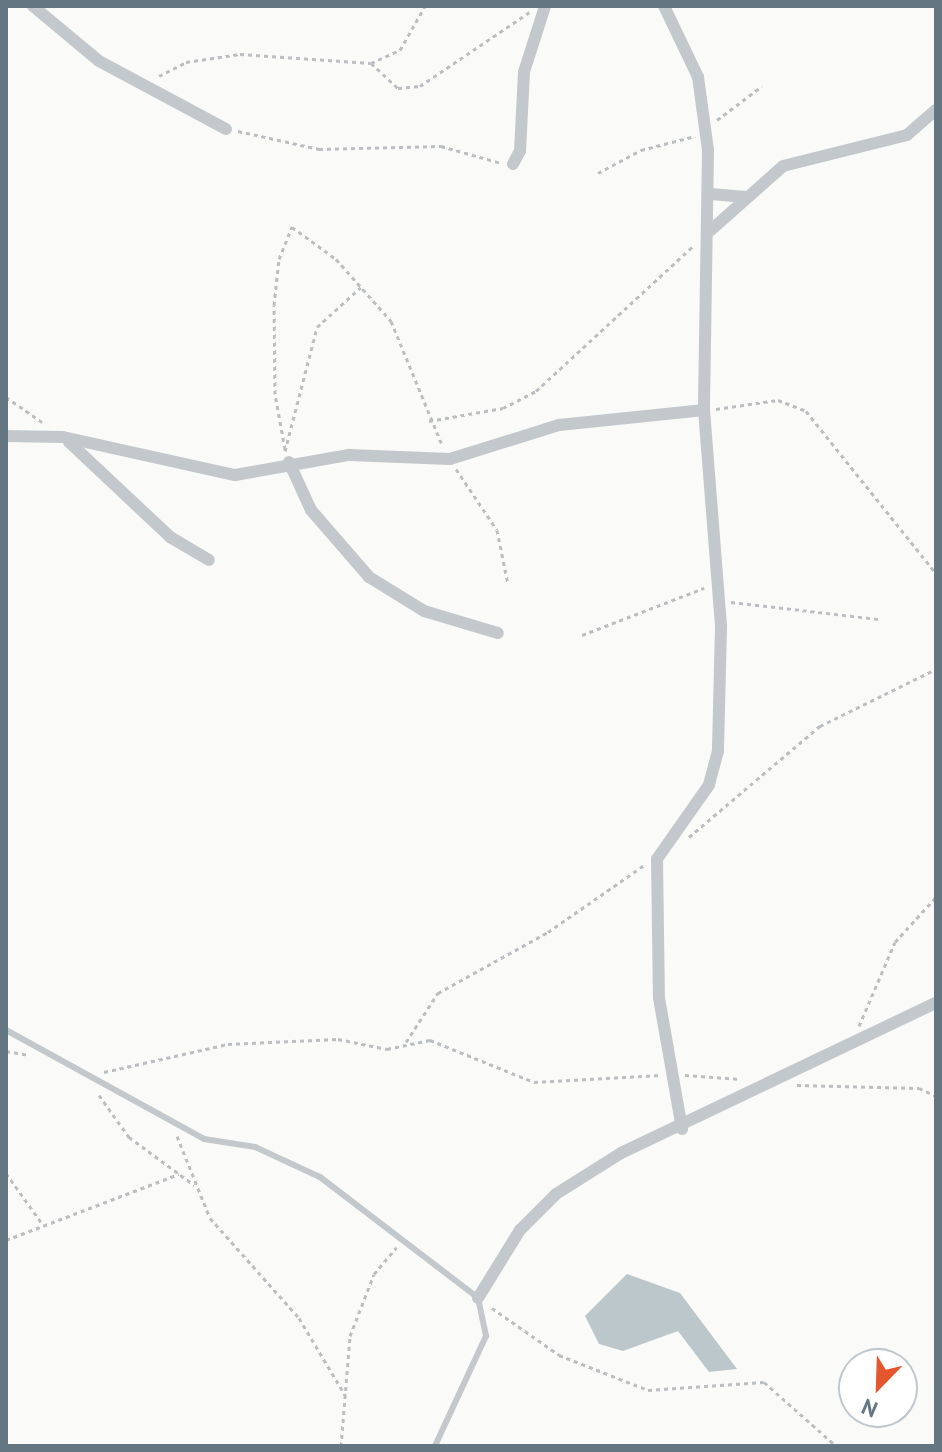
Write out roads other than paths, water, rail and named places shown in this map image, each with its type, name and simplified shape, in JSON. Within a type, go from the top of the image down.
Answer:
[{"type":"street","points":[[33,6],[99,61],[146,83],[226,129]]},
{"type":"street","points":[[513,164],[520,151],[524,72],[545,6]]},
{"type":"street","points":[[664,6],[693,60],[705,129],[711,230],[704,410],[720,600],[718,751],[709,785],[657,859],[659,998],[677,1074],[682,1129]]},
{"type":"street","points":[[711,230],[783,166],[907,135],[936,110]]},
{"type":"street","points":[[711,194],[746,197]]},
{"type":"street","points":[[6,436],[63,437],[211,475],[287,456],[388,454],[450,459],[559,425],[704,410]]},
{"type":"street","points":[[63,437],[170,537],[209,560]]},
{"type":"street","points":[[287,456],[311,510],[369,577],[424,611],[498,633]]},
{"type":"street","points":[[478,1298],[520,1230],[556,1194],[621,1153],[682,1129],[768,1082],[936,1003]]},
{"type":"lane","points":[[6,1030],[214,1143],[285,1157],[404,1239],[478,1298],[486,1336],[435,1446]]}]
